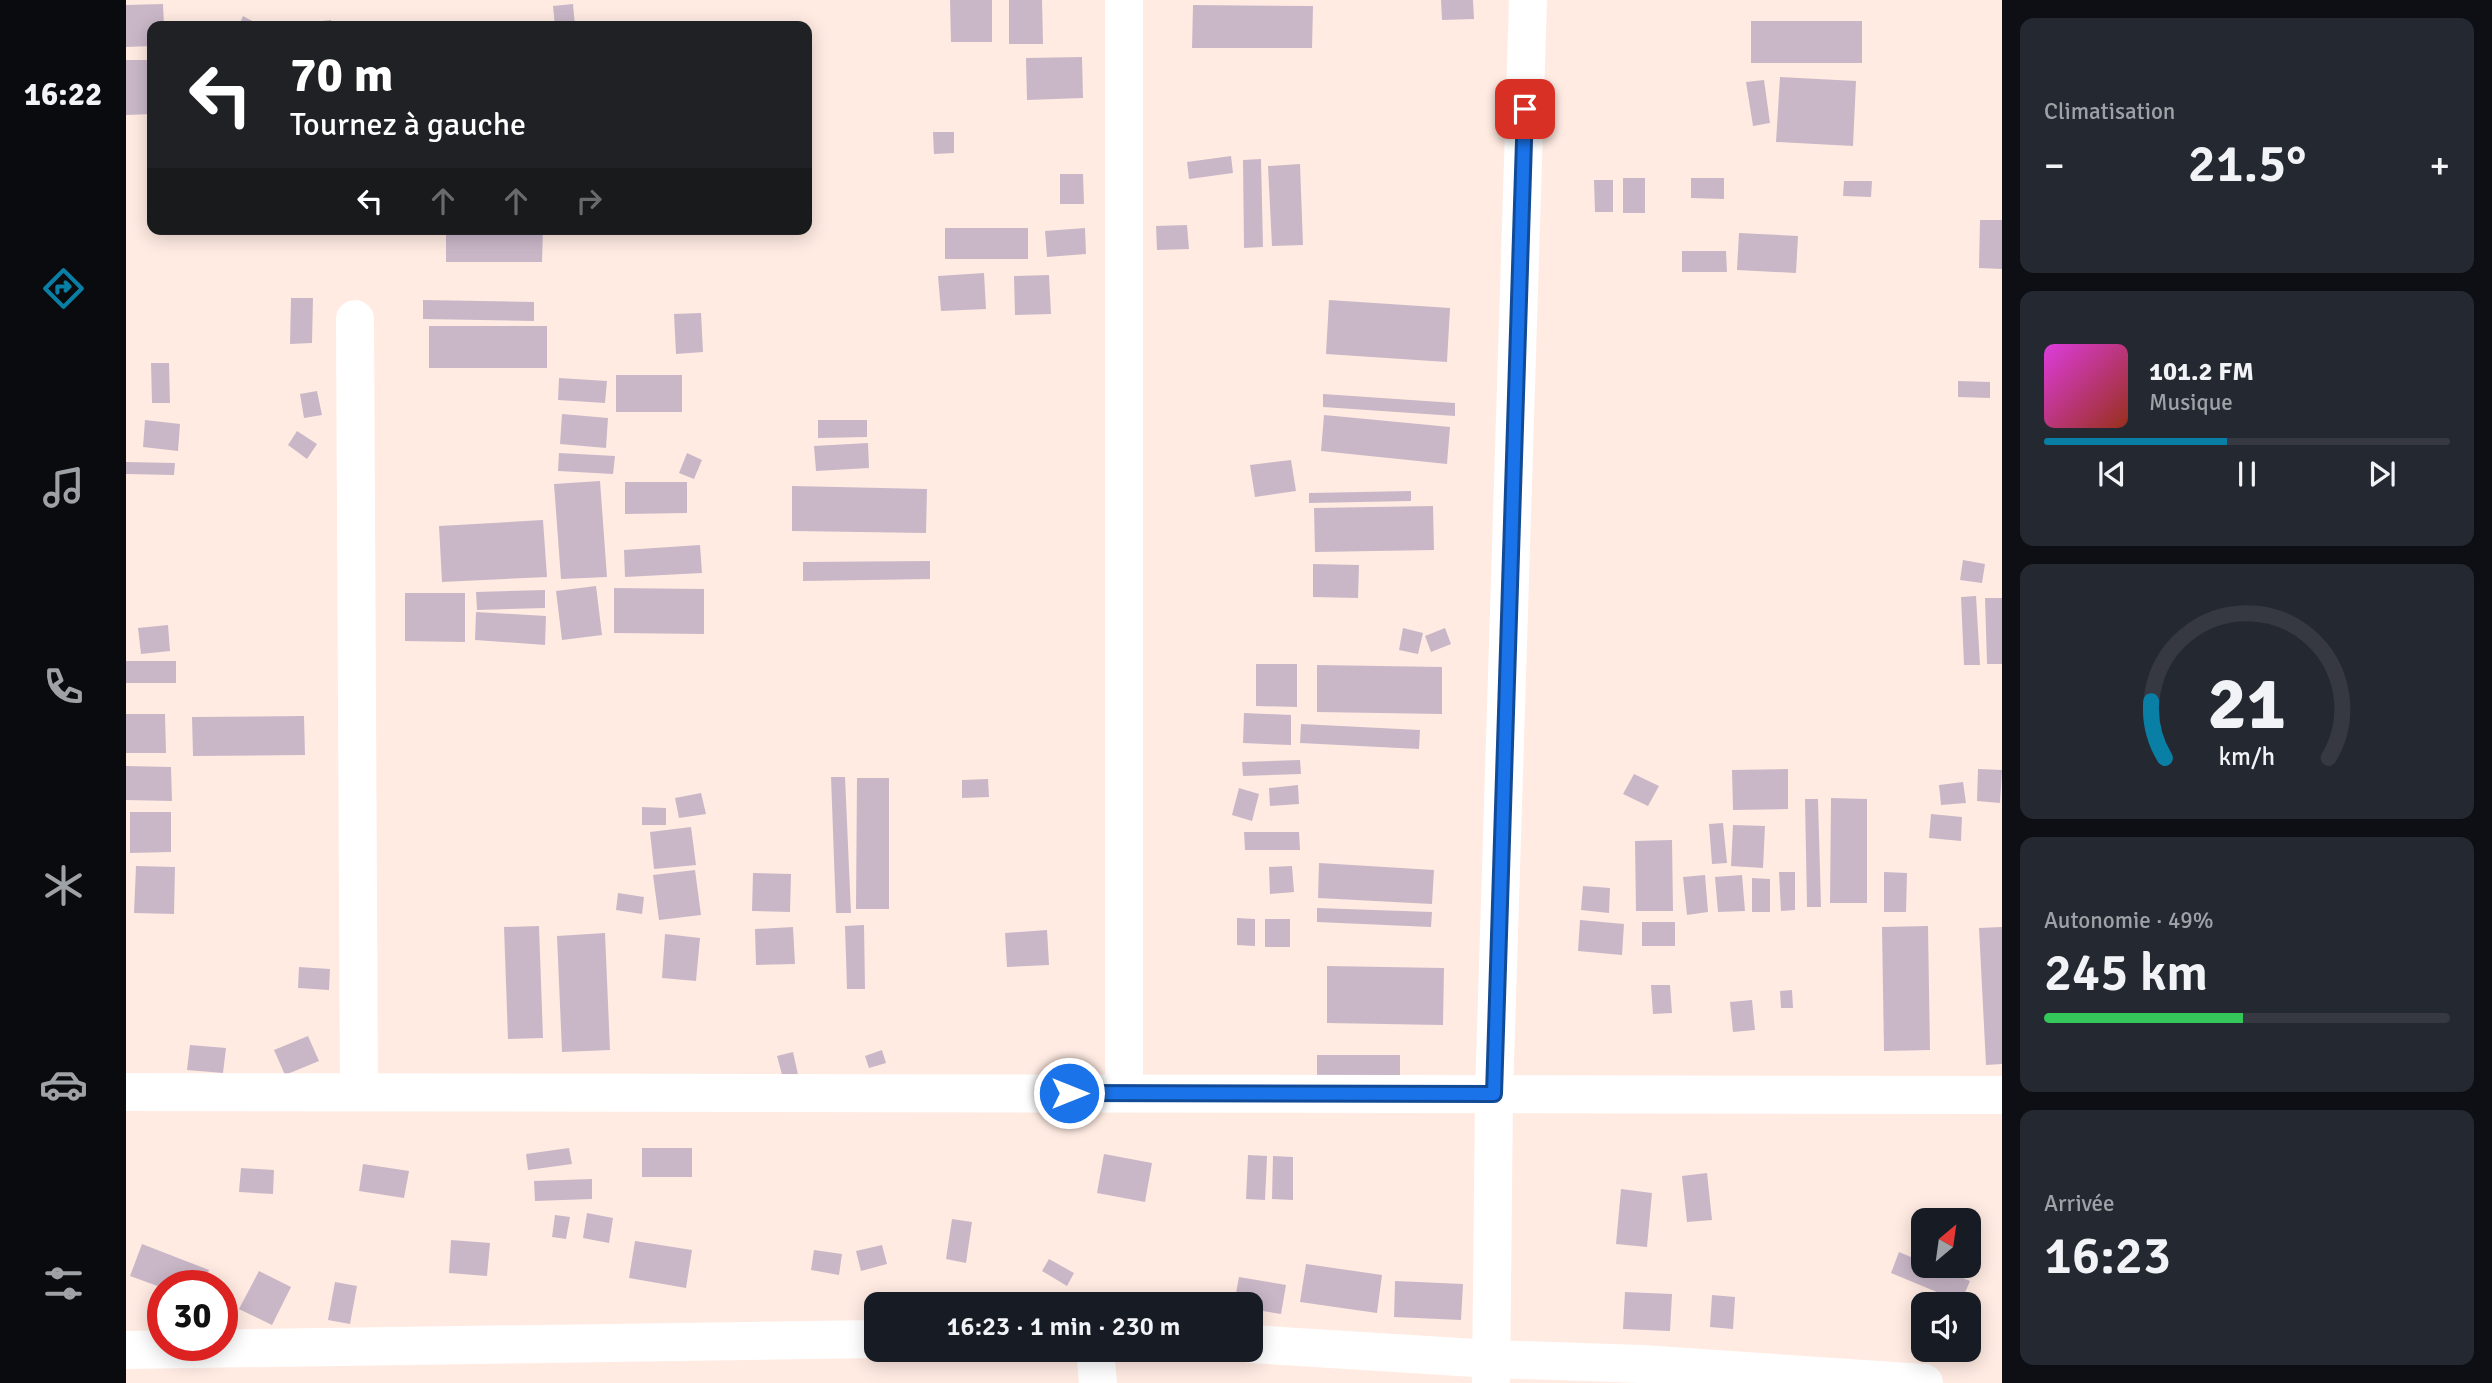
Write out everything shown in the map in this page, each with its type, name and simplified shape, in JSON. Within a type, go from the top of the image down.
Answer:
[{"type":"street","points":[[1124,0],[1124,1093]]},
{"type":"street","points":[[1491,1371],[1494,1094],[1528,0]]},
{"type":"street","points":[[355,319],[359,1092]]},
{"type":"street","points":[[126,1092],[2002,1095]]},
{"type":"street","points":[[126,1350],[864,1339]]},
{"type":"street","points":[[1263,1345],[1491,1371],[1641,1364],[1924,1383]]},
{"type":"street","points":[[1096,1362],[1098,1383]]},
{"type":"building","points":[[950,0],[992,0],[992,42],[951,42]]},
{"type":"building","points":[[1009,0],[1042,0],[1043,44],[1009,44]]},
{"type":"building","points":[[1441,0],[1473,0],[1474,19],[1442,20]]},
{"type":"building","points":[[163,4],[164,21],[147,21],[147,46],[126,47],[126,5]]},
{"type":"building","points":[[573,4],[575,21],[554,21],[553,6]]},
{"type":"building","points":[[1193,5],[1313,6],[1312,48],[1192,48]]},
{"type":"building","points":[[1751,21],[1862,21],[1862,63],[1751,63]]},
{"type":"building","points":[[1082,57],[1083,98],[1027,100],[1026,58]]},
{"type":"building","points":[[126,60],[147,60],[147,114],[126,115]]},
{"type":"building","points":[[1780,77],[1856,81],[1853,146],[1776,142]]},
{"type":"building","points":[[1764,80],[1770,123],[1753,126],[1746,82]]},
{"type":"building","points":[[933,132],[954,132],[954,153],[934,154]]},
{"type":"building","points":[[1231,156],[1233,173],[1189,179],[1187,162]]},
{"type":"building","points":[[1261,159],[1263,247],[1244,248],[1243,160]]},
{"type":"building","points":[[1300,164],[1303,245],[1272,246],[1268,166]]},
{"type":"building","points":[[1060,174],[1083,174],[1084,204],[1060,204]]},
{"type":"building","points":[[1623,178],[1645,178],[1645,213],[1623,213]]},
{"type":"building","points":[[1691,178],[1724,178],[1724,199],[1691,198]]},
{"type":"building","points":[[1594,180],[1613,180],[1613,212],[1595,212]]},
{"type":"building","points":[[1844,181],[1872,181],[1871,197],[1843,196]]},
{"type":"building","points":[[1980,220],[2002,220],[2002,269],[1979,268]]},
{"type":"building","points":[[1187,225],[1189,249],[1157,250],[1156,226]]},
{"type":"building","points":[[945,228],[1028,228],[1028,259],[945,259]]},
{"type":"building","points":[[1085,228],[1086,254],[1047,257],[1045,231]]},
{"type":"building","points":[[1739,233],[1798,236],[1796,273],[1737,270]]},
{"type":"building","points":[[446,235],[543,235],[542,262],[446,262]]},
{"type":"building","points":[[1682,251],[1726,251],[1727,272],[1682,272]]},
{"type":"building","points":[[984,273],[986,309],[941,311],[938,276]]},
{"type":"building","points":[[1049,275],[1051,314],[1015,315],[1014,276]]},
{"type":"building","points":[[291,298],[313,298],[312,343],[290,344]]},
{"type":"building","points":[[423,300],[534,302],[534,321],[423,319]]},
{"type":"building","points":[[1329,300],[1450,308],[1447,362],[1326,354]]},
{"type":"building","points":[[701,313],[703,352],[676,354],[674,314]]},
{"type":"building","points":[[429,326],[547,326],[547,368],[429,368]]},
{"type":"building","points":[[151,363],[169,363],[170,403],[152,403]]},
{"type":"building","points":[[616,375],[682,375],[682,412],[616,412]]},
{"type":"building","points":[[559,378],[607,381],[605,403],[558,400]]},
{"type":"building","points":[[1958,381],[1990,382],[1990,398],[1958,397]]},
{"type":"building","points":[[317,391],[322,415],[304,418],[300,394]]},
{"type":"building","points":[[1323,394],[1455,403],[1455,416],[1323,407]]},
{"type":"building","points":[[562,414],[608,418],[606,448],[560,444]]},
{"type":"building","points":[[1324,415],[1450,427],[1447,464],[1321,451]]},
{"type":"building","points":[[145,420],[180,424],[178,451],[143,447]]},
{"type":"building","points":[[818,420],[867,420],[867,437],[818,438]]},
{"type":"building","points":[[297,431],[317,444],[307,459],[288,445]]},
{"type":"building","points":[[868,443],[869,468],[816,471],[814,446]]},
{"type":"building","points":[[559,453],[615,456],[613,474],[558,471]]},
{"type":"building","points":[[687,453],[702,460],[694,479],[679,473]]},
{"type":"building","points":[[1291,460],[1296,491],[1255,497],[1250,465]]},
{"type":"building","points":[[126,462],[175,463],[174,475],[126,474]]},
{"type":"building","points":[[600,481],[607,577],[561,579],[554,484]]},
{"type":"building","points":[[625,482],[687,482],[687,513],[625,514]]},
{"type":"building","points":[[792,486],[927,489],[926,533],[792,531]]},
{"type":"building","points":[[1411,491],[1411,501],[1309,503],[1309,493]]},
{"type":"building","points":[[1433,506],[1434,550],[1315,552],[1314,508]]},
{"type":"building","points":[[543,520],[547,577],[442,582],[439,526]]},
{"type":"building","points":[[700,545],[702,573],[625,577],[624,550]]},
{"type":"building","points":[[1963,560],[1985,564],[1982,583],[1960,580]]},
{"type":"building","points":[[930,561],[930,579],[803,581],[803,562]]},
{"type":"building","points":[[1313,564],[1359,565],[1358,598],[1313,597]]},
{"type":"building","points":[[596,586],[602,635],[562,640],[556,591]]},
{"type":"building","points":[[614,588],[704,589],[704,634],[614,633]]},
{"type":"building","points":[[545,590],[545,608],[477,610],[476,592]]},
{"type":"building","points":[[405,593],[465,593],[465,642],[405,641]]},
{"type":"building","points":[[1976,596],[1980,665],[1964,665],[1961,597]]},
{"type":"building","points":[[1985,598],[2002,598],[2002,664],[1987,664]]},
{"type":"building","points":[[476,612],[546,616],[545,645],[475,640]]},
{"type":"building","points":[[168,625],[170,651],[141,654],[138,628]]},
{"type":"building","points":[[1403,628],[1423,633],[1418,654],[1399,650]]},
{"type":"building","points":[[1445,628],[1451,644],[1431,652],[1425,636]]},
{"type":"building","points":[[126,661],[176,661],[176,683],[126,683]]},
{"type":"building","points":[[1256,664],[1297,664],[1297,707],[1256,706]]},
{"type":"building","points":[[1317,665],[1442,667],[1442,714],[1317,712]]},
{"type":"building","points":[[1244,713],[1291,715],[1291,745],[1243,743]]},
{"type":"building","points":[[126,714],[165,714],[166,753],[126,753]]},
{"type":"building","points":[[304,716],[305,755],[193,756],[192,717]]},
{"type":"building","points":[[1301,724],[1420,730],[1419,749],[1300,743]]},
{"type":"building","points":[[1300,760],[1301,774],[1243,776],[1242,762]]},
{"type":"building","points":[[126,766],[171,767],[172,801],[126,800]]},
{"type":"building","points":[[1788,769],[1788,809],[1733,810],[1732,770]]},
{"type":"building","points":[[1978,769],[2002,770],[2000,803],[1977,801]]},
{"type":"building","points":[[1634,774],[1659,786],[1648,806],[1623,794]]},
{"type":"building","points":[[831,777],[845,777],[851,913],[836,913]]},
{"type":"building","points":[[857,778],[889,778],[889,909],[856,909]]},
{"type":"building","points":[[988,779],[989,797],[962,798],[962,780]]},
{"type":"building","points":[[1963,782],[1966,803],[1941,805],[1939,785]]},
{"type":"building","points":[[1298,785],[1299,804],[1270,806],[1269,788]]},
{"type":"building","points":[[1239,788],[1259,794],[1252,821],[1232,815]]},
{"type":"building","points":[[701,793],[706,814],[679,818],[675,798]]},
{"type":"building","points":[[1831,798],[1867,799],[1867,903],[1830,903]]},
{"type":"building","points":[[1805,799],[1818,799],[1821,907],[1807,907]]},
{"type":"building","points":[[642,807],[666,808],[666,825],[642,825]]},
{"type":"building","points":[[130,812],[171,812],[171,852],[130,853]]},
{"type":"building","points":[[1931,814],[1962,817],[1961,841],[1929,838]]},
{"type":"building","points":[[1723,823],[1727,863],[1712,864],[1709,824]]},
{"type":"building","points":[[1733,825],[1765,826],[1763,868],[1731,866]]},
{"type":"building","points":[[691,827],[696,865],[654,869],[650,832]]},
{"type":"building","points":[[1244,832],[1299,832],[1300,850],[1245,850]]},
{"type":"building","points":[[1672,840],[1673,911],[1636,911],[1635,841]]},
{"type":"building","points":[[1319,863],[1434,870],[1432,904],[1318,898]]},
{"type":"building","points":[[136,866],[175,867],[174,914],[134,913]]},
{"type":"building","points":[[1292,866],[1294,892],[1270,894],[1269,867]]},
{"type":"building","points":[[695,870],[701,915],[659,920],[653,875]]},
{"type":"building","points":[[1779,872],[1795,872],[1795,910],[1781,911]]},
{"type":"building","points":[[1884,872],[1907,873],[1906,912],[1884,912]]},
{"type":"building","points":[[753,873],[791,874],[790,912],[752,911]]},
{"type":"building","points":[[1705,875],[1708,912],[1687,915],[1683,877]]},
{"type":"building","points":[[1742,875],[1745,911],[1718,912],[1715,877]]},
{"type":"building","points":[[1752,878],[1770,879],[1770,912],[1752,912]]},
{"type":"building","points":[[1583,886],[1610,888],[1609,913],[1581,910]]},
{"type":"building","points":[[618,893],[644,897],[642,914],[616,910]]},
{"type":"building","points":[[1317,908],[1432,912],[1431,927],[1317,922]]},
{"type":"building","points":[[1237,918],[1255,919],[1255,946],[1237,945]]},
{"type":"building","points":[[1265,919],[1290,919],[1290,947],[1265,947]]},
{"type":"building","points":[[1580,920],[1624,924],[1622,955],[1578,951]]},
{"type":"building","points":[[1642,922],[1675,922],[1675,946],[1642,946]]},
{"type":"building","points":[[864,925],[865,989],[847,989],[845,926]]},
{"type":"building","points":[[539,926],[543,1038],[508,1039],[504,927]]},
{"type":"building","points":[[1928,926],[1930,1050],[1884,1051],[1882,927]]},
{"type":"building","points":[[793,927],[795,964],[756,965],[755,929]]},
{"type":"building","points":[[2002,927],[2002,1064],[1986,1065],[1979,928]]},
{"type":"building","points":[[1047,930],[1049,965],[1007,967],[1005,933]]},
{"type":"building","points":[[605,933],[610,1050],[562,1052],[557,936]]},
{"type":"building","points":[[665,934],[700,938],[696,981],[662,978]]},
{"type":"building","points":[[1327,966],[1444,968],[1443,1025],[1327,1023]]},
{"type":"building","points":[[299,967],[330,969],[329,990],[298,988]]},
{"type":"building","points":[[1651,985],[1670,985],[1672,1013],[1653,1014]]},
{"type":"building","points":[[1792,990],[1793,1008],[1781,1008],[1780,991]]},
{"type":"building","points":[[1752,1000],[1755,1030],[1733,1032],[1730,1002]]},
{"type":"building","points":[[308,1036],[319,1061],[285,1075],[274,1050]]},
{"type":"building","points":[[190,1045],[226,1048],[223,1073],[187,1070]]},
{"type":"building","points":[[882,1050],[886,1063],[869,1068],[865,1056]]},
{"type":"building","points":[[793,1052],[799,1079],[784,1082],[777,1056]]},
{"type":"building","points":[[1317,1055],[1400,1055],[1400,1076],[1317,1075]]},
{"type":"building","points":[[569,1148],[572,1164],[528,1170],[526,1154]]},
{"type":"building","points":[[642,1148],[692,1148],[692,1177],[642,1177]]},
{"type":"building","points":[[1104,1154],[1152,1163],[1145,1202],[1097,1193]]},
{"type":"building","points":[[1248,1155],[1267,1156],[1265,1200],[1246,1199]]},
{"type":"building","points":[[1273,1156],[1293,1157],[1293,1200],[1272,1199]]},
{"type":"building","points":[[363,1164],[409,1171],[404,1198],[359,1191]]},
{"type":"building","points":[[241,1168],[274,1170],[273,1194],[239,1192]]},
{"type":"building","points":[[1707,1173],[1712,1220],[1687,1222],[1682,1176]]},
{"type":"building","points":[[592,1179],[592,1199],[535,1201],[534,1181]]},
{"type":"building","points":[[1621,1189],[1652,1193],[1647,1247],[1616,1244]]},
{"type":"building","points":[[587,1213],[613,1218],[609,1243],[583,1238]]},
{"type":"building","points":[[555,1215],[570,1217],[566,1239],[552,1237]]},
{"type":"building","points":[[952,1219],[972,1222],[966,1263],[946,1259]]},
{"type":"building","points":[[451,1240],[490,1243],[487,1276],[449,1273]]},
{"type":"building","points":[[635,1241],[692,1250],[686,1288],[629,1278]]},
{"type":"building","points":[[142,1244],[209,1270],[147,1270],[147,1282],[130,1276]]},
{"type":"building","points":[[882,1245],[887,1264],[861,1271],[856,1251]]},
{"type":"building","points":[[814,1250],[842,1254],[839,1275],[811,1270]]},
{"type":"building","points":[[1899,1252],[1911,1257],[1911,1278],[1963,1278],[1970,1281],[1965,1292],[1937,1292],[1891,1273]]},
{"type":"building","points":[[1049,1259],[1074,1273],[1067,1286],[1042,1271]]},
{"type":"building","points":[[1306,1264],[1382,1275],[1377,1313],[1300,1302]]},
{"type":"building","points":[[259,1271],[291,1287],[272,1325],[239,1309]]},
{"type":"building","points":[[1239,1277],[1286,1285],[1281,1314],[1263,1311],[1263,1292],[1236,1292]]},
{"type":"building","points":[[1395,1281],[1463,1284],[1461,1320],[1394,1317]]},
{"type":"building","points":[[335,1282],[357,1286],[350,1324],[328,1320]]},
{"type":"building","points":[[1625,1292],[1672,1294],[1670,1331],[1623,1329]]},
{"type":"building","points":[[1712,1295],[1735,1297],[1733,1329],[1710,1327]]},
{"type":"route","points":[[1069,1093],[1494,1094],[1525,109]]}]
